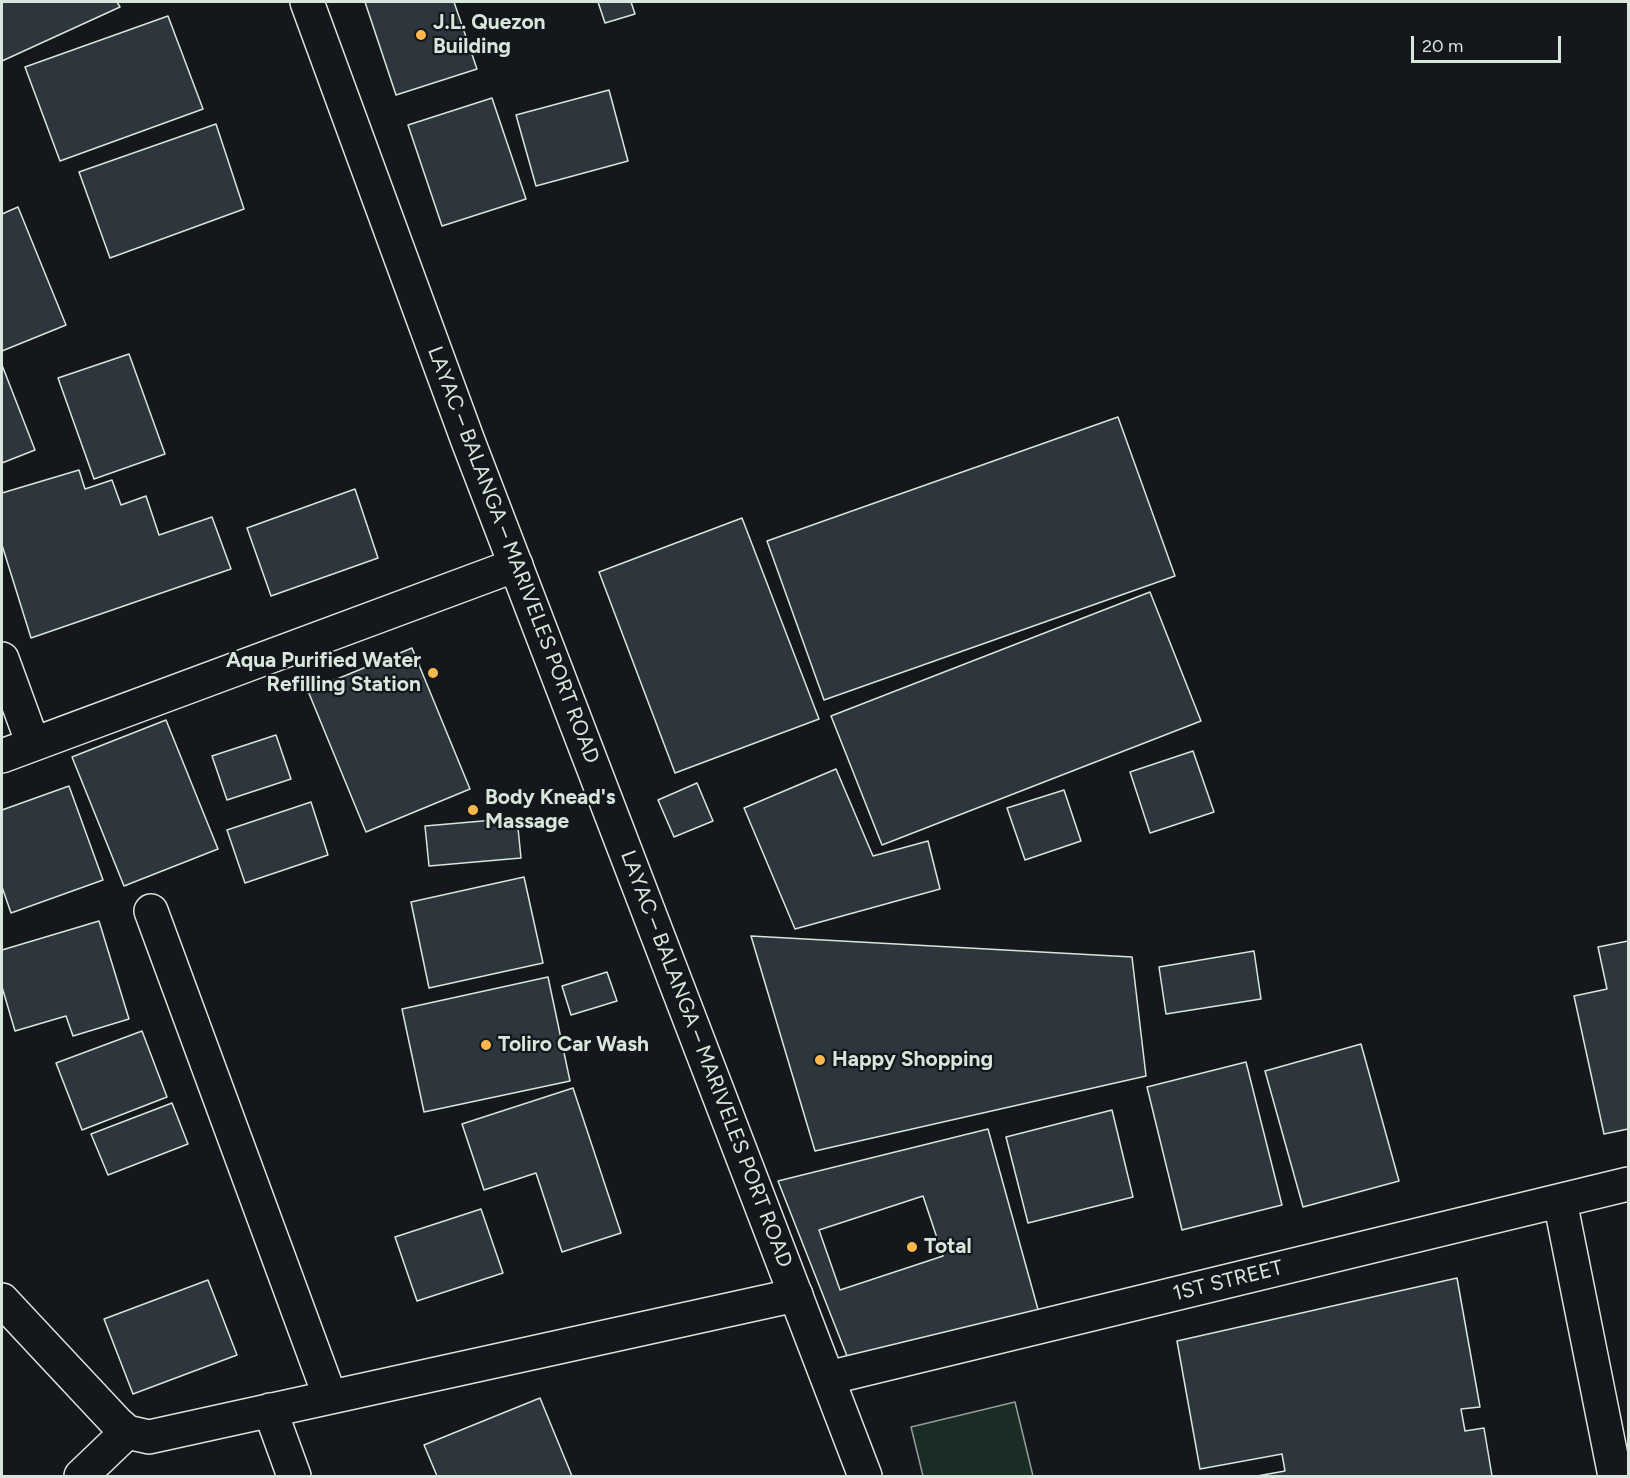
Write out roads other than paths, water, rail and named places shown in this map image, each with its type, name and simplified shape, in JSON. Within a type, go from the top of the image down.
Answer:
[{"type":"street","name":"LAYAC – BALANGA – MARIVELES PORT ROAD","points":[[308,2],[460,419],[865,1476]]},
{"type":"street","points":[[2,756],[516,565]]},
{"type":"street","points":[[2,659],[33,744]]},
{"type":"street","points":[[151,911],[330,1397]]},
{"type":"street","name":"1ST STREET","points":[[828,1378],[1629,1184]]},
{"type":"street","points":[[1560,1201],[1615,1476]]},
{"type":"street","points":[[2,1300],[127,1432],[149,1437],[796,1295]]},
{"type":"street","points":[[270,1410],[294,1476]]},
{"type":"street","points":[[81,1476],[127,1432]]},
{"type":"place","name":"J.L. Quezon Building","points":[[421,35]]},
{"type":"place","name":"Aqua Purified Water Refilling Station","points":[[433,673]]},
{"type":"place","name":"Body Knead's Massage","points":[[473,810]]},
{"type":"place","name":"Toliro Car Wash","points":[[486,1045]]},
{"type":"place","name":"Happy Shopping","points":[[820,1060]]},
{"type":"place","name":"Total","points":[[912,1247]]}]
